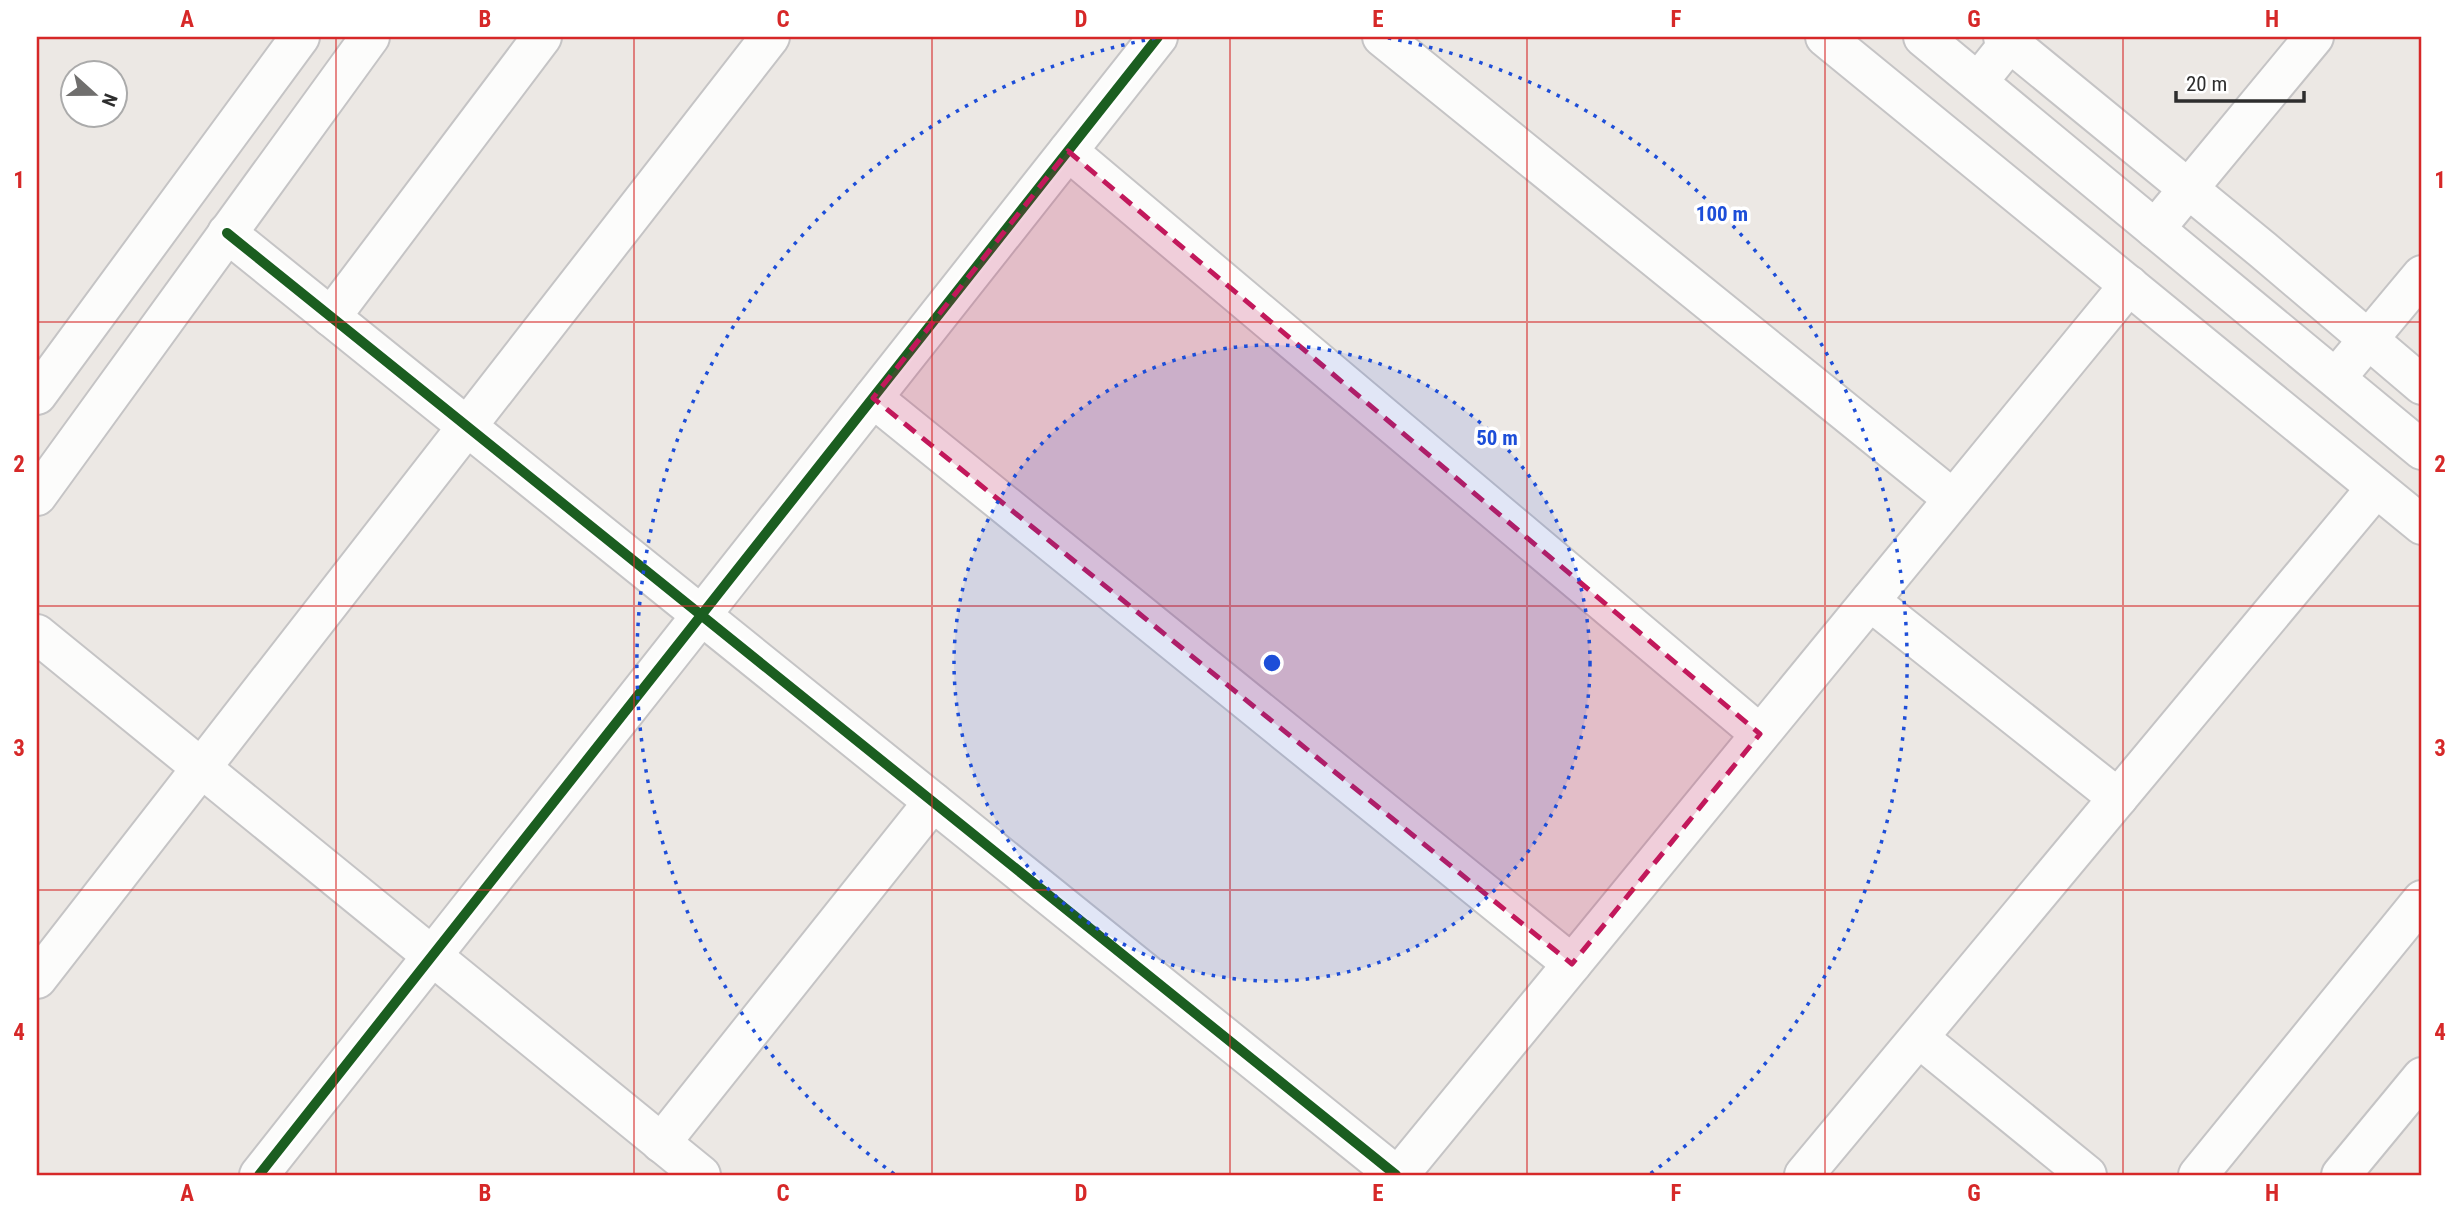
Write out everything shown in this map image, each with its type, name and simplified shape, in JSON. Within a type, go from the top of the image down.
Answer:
[{"type":"street","points":[[37,395],[300,37]]},
{"type":"street","points":[[37,496],[370,37]]},
{"type":"street","points":[[331,317],[542,37]]},
{"type":"street","points":[[37,979],[770,37]]},
{"type":"street","points":[[259,1175],[1158,37]]},
{"type":"street","points":[[1382,37],[1953,499]]},
{"type":"street","points":[[1825,37],[2422,526]]},
{"type":"street","points":[[1923,37],[2422,450]]},
{"type":"street","points":[[2155,229],[2314,37]]},
{"type":"street","points":[[1978,82],[2009,39],[2422,385]]},
{"type":"street","points":[[1068,151],[1760,734]]},
{"type":"street","points":[[227,233],[1397,1175],[2129,285]]},
{"type":"street","points":[[2336,378],[2422,275]]},
{"type":"street","points":[[873,398],[1572,964]]},
{"type":"street","points":[[1804,1175],[2376,488]]},
{"type":"street","points":[[1870,601],[2118,798]]},
{"type":"street","points":[[37,634],[701,1175]]},
{"type":"street","points":[[661,1143],[933,802]]},
{"type":"street","points":[[2198,1175],[2422,900]]},
{"type":"street","points":[[1919,1038],[2087,1175]]},
{"type":"street","points":[[2342,1175],[2422,1077]]},
{"type":"highlighted area","points":[[1068,151],[1760,734],[1572,964],[873,398]]},
{"type":"cycle path","points":[[259,1175],[1158,37]]},
{"type":"cycle path","points":[[227,233],[1396,1175]]}]
